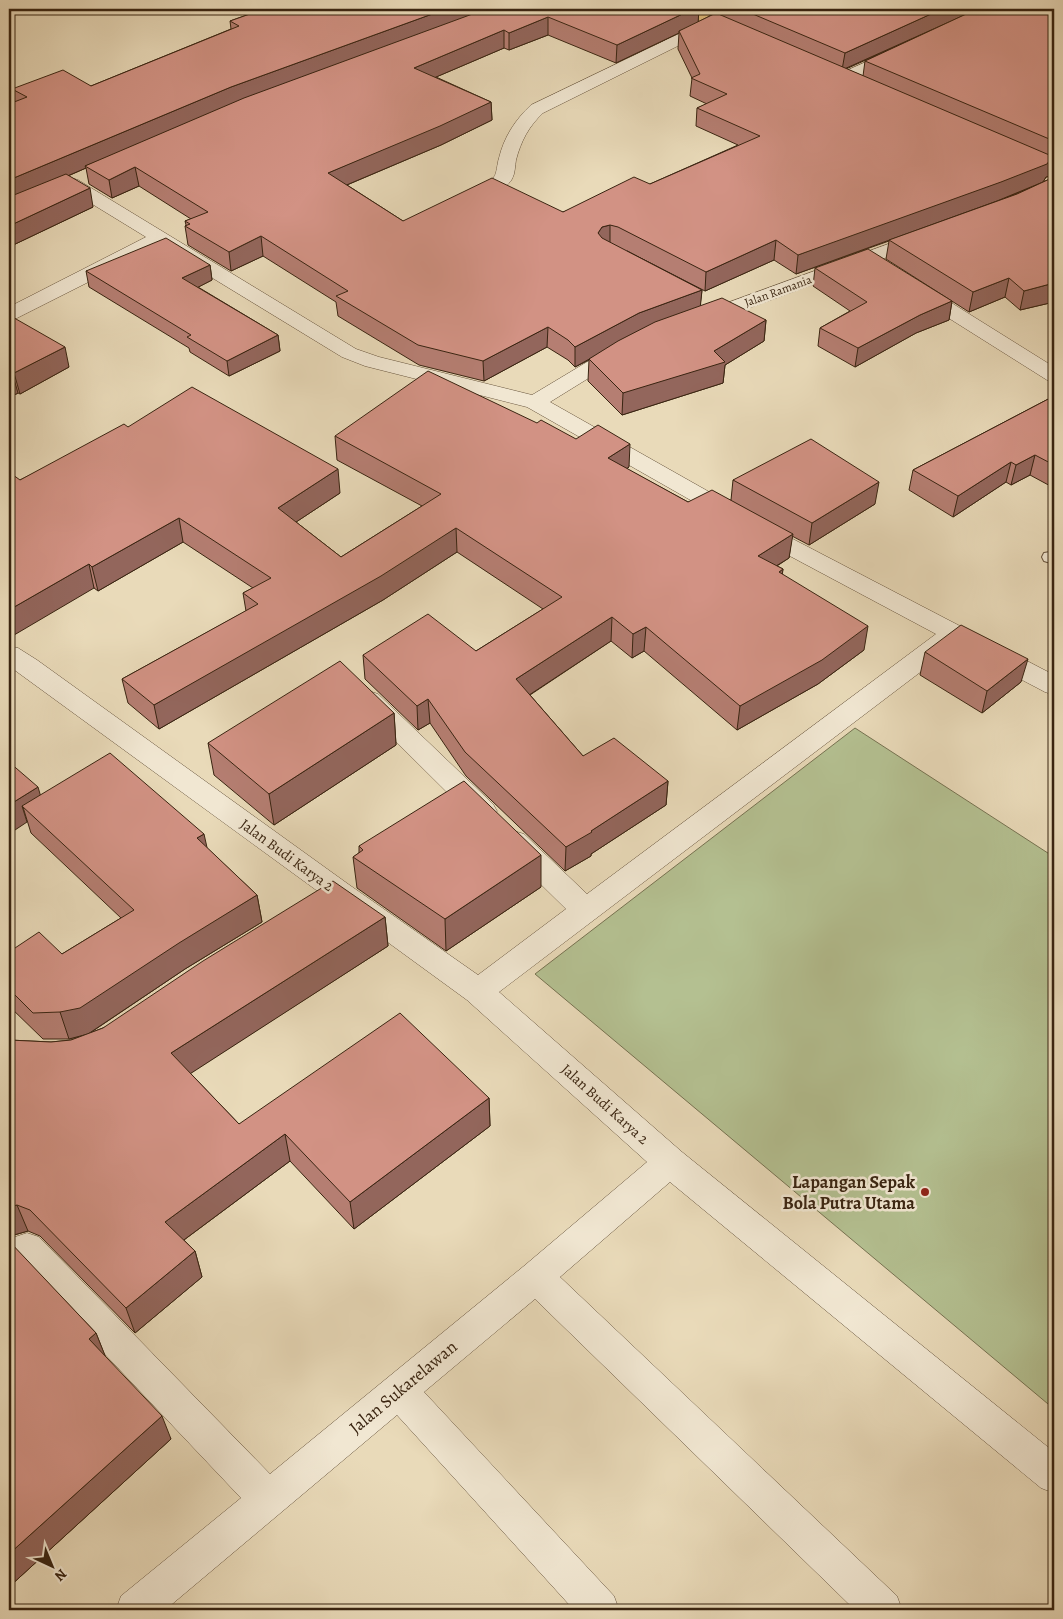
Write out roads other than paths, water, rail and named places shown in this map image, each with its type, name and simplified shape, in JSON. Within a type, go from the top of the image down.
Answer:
[{"type":"main road","points":[[681,9],[757,41]]},
{"type":"main road","points":[[826,71],[860,86]]},
{"type":"street","points":[[449,208],[491,188],[504,178],[516,134],[526,118],[537,108],[714,23]]},
{"type":"street","points":[[843,78],[914,46]]},
{"type":"street","points":[[72,184],[349,353],[372,362],[535,402],[781,542],[1054,686]]},
{"type":"street","name":"Jalan Ramania","points":[[680,326],[941,231]]},
{"type":"street","points":[[10,314],[160,238]]},
{"type":"street","points":[[867,258],[1054,376]]},
{"type":"street","points":[[697,298],[723,311]]},
{"type":"street","points":[[535,402],[633,344]]},
{"type":"street","points":[[478,991],[953,634]]},
{"type":"street","name":"Jalan Budi Karya 2","points":[[9,654],[478,991],[670,1162],[1054,1475]]},
{"type":"street","points":[[353,685],[586,911]]},
{"type":"street","points":[[313,908],[338,892]]},
{"type":"street","name":"Jalan Sukarelawan","points":[[135,1610],[536,1277],[670,1162]]},
{"type":"street","points":[[27,1248],[268,1499]]},
{"type":"street","points":[[536,1277],[883,1610]]},
{"type":"street","points":[[398,1391],[600,1610]]},
{"type":"place","name":"Lapangan Sepak Bola Putra Utama","points":[[925,1192]]}]
